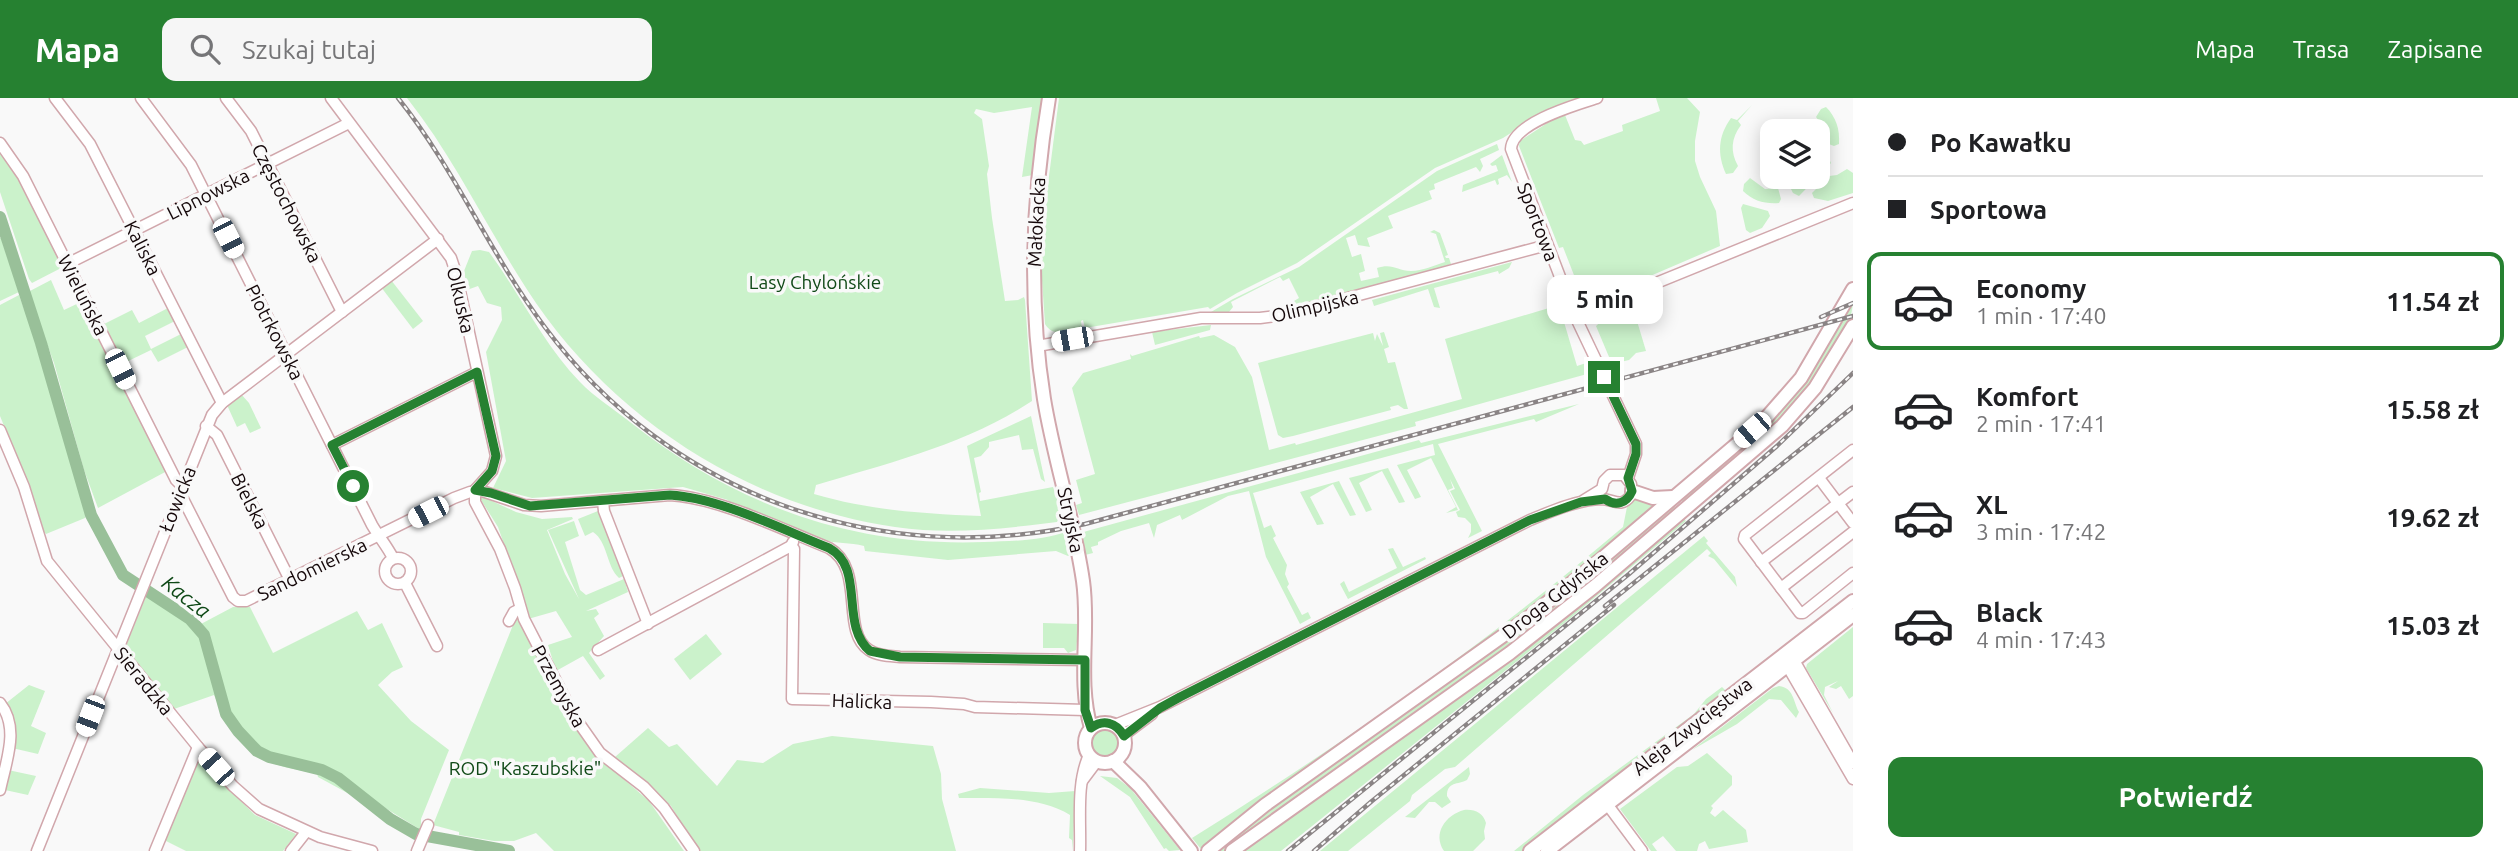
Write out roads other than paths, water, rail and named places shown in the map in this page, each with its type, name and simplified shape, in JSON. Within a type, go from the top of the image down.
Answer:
[{"type":"main road","name":"Małokacka","points":[[1037,346],[1032,269],[1034,213],[1049,98]]},
{"type":"main road","name":"Droga Gdyńska","points":[[1208,851],[1265,805],[1528,618],[1766,418],[1811,362],[1853,289]]},
{"type":"main road","name":"Droga Gdyńska","points":[[1232,851],[1510,653],[1595,586],[1782,426],[1815,388],[1853,326]]},
{"type":"main road","name":"Stryjska","points":[[1037,346],[1053,448],[1082,576],[1086,603],[1086,703],[1095,726]]},
{"type":"main road","points":[[1627,481],[1653,498],[1673,498]]},
{"type":"main road","name":"Aleja Zwycięstwa","points":[[1547,851],[1788,658],[1853,601]]},
{"type":"main road","name":"Aleja Zwycięstwa","points":[[1530,851],[1788,658],[1853,615]]},
{"type":"main road","points":[[1115,725],[1124,736],[1125,742],[1117,758],[1093,758],[1085,741],[1095,726],[1115,725]]},
{"type":"main road","points":[[1117,758],[1191,851]]},
{"type":"street","name":"Kaliska","points":[[55,98],[90,144],[222,403]]},
{"type":"street","name":"Piotrkowska","points":[[141,98],[184,154],[378,536]]},
{"type":"street","name":"Częstochowska","points":[[226,98],[251,131],[342,312]]},
{"type":"street","name":"Olkuska","points":[[331,98],[438,239],[454,267],[496,456],[492,471],[475,490]]},
{"type":"street","name":"Sportowa","points":[[1597,98],[1549,116],[1520,131],[1511,143],[1511,152],[1575,316],[1634,439],[1636,454],[1627,481]]},
{"type":"street","name":"Lipnowska","points":[[67,264],[349,123]]},
{"type":"street","name":"Wieluńska","points":[[0,143],[23,176],[233,597],[238,601],[246,601]]},
{"type":"street","points":[[1575,316],[1853,203]]},
{"type":"street","name":"Łowicka","points":[[37,851],[212,415],[222,403],[438,239]]},
{"type":"street","name":"Olimpijska","points":[[1037,346],[1201,318],[1284,316],[1547,245]]},
{"type":"street","points":[[332,445],[477,372]]},
{"type":"street","name":"Bielska","points":[[206,426],[217,435],[290,580]]},
{"type":"street","name":"Sieradzka","points":[[0,430],[24,487],[47,561],[198,747],[246,799],[274,817],[306,832],[372,851]]},
{"type":"street","points":[[1853,450],[1745,535],[1744,539],[1803,613],[1853,573]]},
{"type":"street","points":[[1606,477],[1627,481],[1626,500],[1620,503],[1609,502],[1604,494],[1606,477]]},
{"type":"street","points":[[1819,478],[1853,523]]},
{"type":"street","points":[[475,490],[524,505],[687,496],[796,535],[829,548],[841,556],[847,570],[858,636],[870,651],[900,657],[1085,660]]},
{"type":"street","name":"Sandomierska","points":[[246,601],[475,490]]},
{"type":"street","name":"Przemyska","points":[[475,490],[475,502],[500,550],[515,587],[520,609],[539,652],[588,737],[605,758],[659,802],[694,851]]},
{"type":"street","points":[[1761,562],[1853,492]]},
{"type":"street","points":[[1115,725],[1160,708],[1519,525],[1604,494]]},
{"type":"street","points":[[603,501],[604,510],[648,624]]},
{"type":"street","points":[[1781,588],[1853,532]]},
{"type":"street","name":"Halicka","points":[[796,535],[791,546],[794,549],[792,699],[1086,703]]},
{"type":"street","name":"Sandomierska","points":[[378,536],[384,540],[393,558]]},
{"type":"street","points":[[598,650],[791,546]]},
{"type":"street","name":"Sandomierska","points":[[393,558],[404,559],[411,568],[410,577],[405,583],[394,584],[385,577],[385,566],[393,558]]},
{"type":"street","name":"Sandomierska","points":[[405,583],[437,646]]},
{"type":"street","points":[[509,621],[514,612],[520,609]]},
{"type":"street","points":[[1788,658],[1853,763]]},
{"type":"street","points":[[1788,658],[1853,779]]},
{"type":"street","points":[[0,703],[7,713],[11,729],[0,790]]},
{"type":"street","points":[[1124,736],[1160,708]]},
{"type":"street","points":[[155,851],[198,747]]},
{"type":"street","points":[[1080,851],[1084,766],[1093,758]]},
{"type":"street","points":[[1607,804],[1642,851]]},
{"type":"street","points":[[291,851],[306,832]]},
{"type":"street","points":[[416,851],[425,832]]},
{"type":"waterway","name":"Kacza","points":[[0,217],[41,343],[91,515],[123,575],[190,619],[204,635],[226,714],[238,731],[257,751],[269,757],[322,770],[338,778],[390,819],[416,834],[509,851]]},
{"type":"railway","points":[[398,98],[437,153],[506,270],[544,326],[595,385],[653,435],[716,475],[785,506],[857,526],[932,536],[1008,536],[1085,524],[1853,316]]},
{"type":"railway","points":[[1821,317],[1853,303]]},
{"type":"railway","points":[[1288,851],[1629,574],[1777,446],[1853,373]]},
{"type":"railway","points":[[1605,606],[1853,407]]},
{"type":"railway","points":[[1314,851],[1614,605]]},
{"type":"park label","name":"Lasy Chylońskie","points":[[815,282]]},
{"type":"park label","name":"ROD \"Kaszubskie\"","points":[[525,768]]}]
